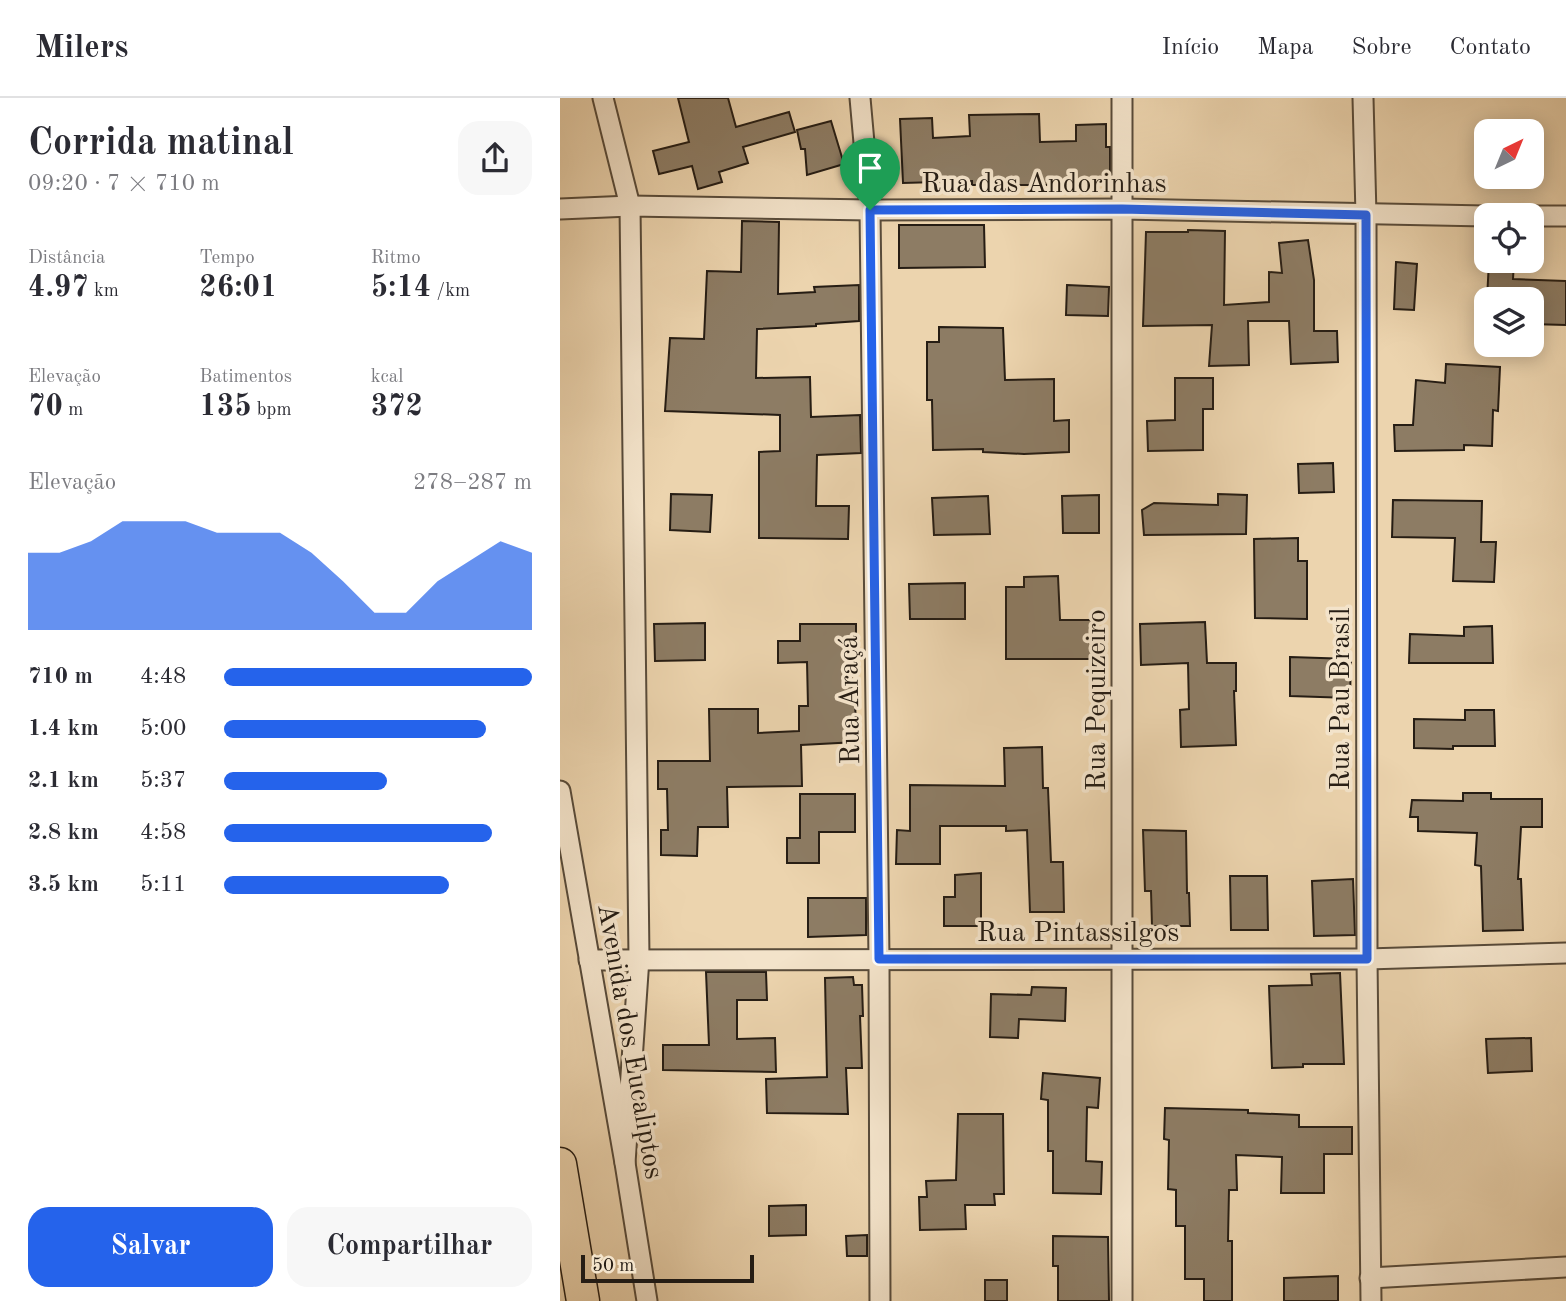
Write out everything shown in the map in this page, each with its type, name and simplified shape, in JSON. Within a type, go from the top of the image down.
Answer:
[{"type":"main road","points":[[560,1164],[583,1301]]},
{"type":"street","points":[[603,98],[630,206],[639,958],[625,1163]]},
{"type":"street","name":"Rua Araçá","points":[[860,98],[870,210],[879,959],[880,1301]]},
{"type":"street","name":"Rua Pequizeiro","points":[[1122,98],[1122,1301]]},
{"type":"street","name":"Rua Pau Brasil","points":[[1363,98],[1366,215],[1367,959],[1371,1301]]},
{"type":"street","name":"Rua das Andorinhas","points":[[560,209],[630,206],[870,210],[1122,209],[1474,216]]},
{"type":"street","points":[[1544,216],[1566,216]]},
{"type":"street","name":"Avenida dos Eucaliptos","points":[[560,791],[647,1301]]},
{"type":"street","name":"Rua Pintassilgos","points":[[589,960],[1367,959],[1566,953]]},
{"type":"street","points":[[1370,1278],[1566,1267]]},
{"type":"building","points":[[678,98],[728,98],[736,127],[789,112],[795,132],[743,147],[748,163],[719,172],[722,182],[698,189],[692,166],[659,174],[653,151],[689,142]]},
{"type":"building","points":[[1039,114],[1040,142],[1076,141],[1076,125],[1106,124],[1106,147],[1110,147],[1110,185],[972,185],[972,181],[903,183],[900,119],[932,118],[933,138],[970,136],[969,115]]},
{"type":"building","points":[[831,121],[844,164],[807,175],[805,149],[801,149],[797,130]]},
{"type":"building","points":[[742,221],[779,222],[778,294],[815,292],[814,287],[859,285],[859,321],[757,329],[756,378],[810,377],[811,417],[860,415],[861,453],[817,455],[816,506],[849,506],[848,539],[759,538],[759,452],[780,451],[780,415],[665,411],[670,338],[704,339],[707,271],[741,272]]},
{"type":"building","points":[[899,225],[984,225],[985,267],[899,268]]},
{"type":"building","points":[[1225,231],[1224,305],[1269,302],[1269,272],[1282,273],[1279,243],[1308,240],[1314,280],[1314,331],[1337,331],[1338,362],[1291,364],[1289,321],[1248,321],[1249,365],[1209,366],[1212,325],[1143,326],[1146,232]]},
{"type":"building","points":[[1396,262],[1417,264],[1414,310],[1394,309]]},
{"type":"building","points":[[1488,273],[1513,273],[1513,279],[1566,281],[1566,325],[1544,324],[1544,287],[1488,287]]},
{"type":"building","points":[[1067,285],[1109,287],[1108,316],[1066,315]]},
{"type":"building","points":[[939,327],[1003,328],[1005,380],[1054,379],[1054,421],[1069,420],[1069,452],[1024,454],[983,452],[983,449],[933,450],[932,400],[927,400],[927,342],[939,342]]},
{"type":"building","points":[[1446,364],[1500,367],[1498,411],[1493,410],[1492,446],[1464,445],[1464,450],[1395,451],[1394,425],[1413,425],[1416,380],[1445,383]]},
{"type":"building","points":[[1175,378],[1213,378],[1213,409],[1203,409],[1203,450],[1148,451],[1147,421],[1175,420]]},
{"type":"building","points":[[1333,463],[1334,492],[1299,493],[1298,464]]},
{"type":"building","points":[[671,494],[712,495],[710,532],[670,530]]},
{"type":"building","points":[[1218,494],[1247,495],[1246,534],[1144,535],[1142,510],[1154,503],[1218,505]]},
{"type":"building","points":[[1099,495],[1099,533],[1063,533],[1062,496]]},
{"type":"building","points":[[988,496],[990,534],[934,535],[932,498]]},
{"type":"building","points":[[1393,500],[1482,501],[1481,542],[1496,542],[1494,582],[1453,581],[1455,538],[1392,537]]},
{"type":"building","points":[[1298,538],[1298,561],[1307,561],[1307,619],[1255,618],[1254,539]]},
{"type":"building","points":[[1058,576],[1060,620],[1091,620],[1092,659],[1006,659],[1006,587],[1024,587],[1024,577]]},
{"type":"building","points":[[965,583],[965,619],[910,619],[909,584]]},
{"type":"building","points":[[1205,622],[1207,663],[1236,663],[1236,745],[1181,747],[1180,710],[1189,709],[1188,663],[1141,665],[1140,624]]},
{"type":"building","points":[[705,623],[705,660],[655,661],[654,624]]},
{"type":"building","points":[[800,624],[856,624],[856,662],[851,662],[852,704],[855,704],[857,742],[801,745],[802,786],[727,787],[728,827],[698,827],[697,856],[661,855],[661,830],[668,830],[667,789],[658,789],[658,761],[710,761],[709,709],[758,709],[758,733],[799,731],[799,706],[808,706],[807,662],[778,663],[778,641],[800,641]]},
{"type":"building","points":[[1492,626],[1493,663],[1409,663],[1410,634],[1464,636],[1464,627]]},
{"type":"building","points":[[1290,657],[1351,659],[1350,698],[1290,696]]},
{"type":"building","points":[[1465,710],[1494,710],[1495,746],[1414,748],[1414,719],[1465,720]]},
{"type":"building","points":[[1042,747],[1043,788],[1048,788],[1051,862],[1063,862],[1064,912],[1030,912],[1027,830],[1006,831],[1006,826],[940,826],[940,864],[896,864],[897,830],[910,831],[910,785],[1005,786],[1004,748]]},
{"type":"building","points":[[1463,793],[1491,793],[1491,799],[1542,799],[1542,827],[1521,827],[1518,879],[1521,879],[1523,930],[1483,931],[1481,866],[1475,865],[1477,833],[1418,831],[1418,817],[1410,817],[1412,800],[1463,801]]},
{"type":"building","points":[[800,794],[855,794],[855,832],[819,832],[819,863],[787,863],[787,838],[800,838]]},
{"type":"building","points":[[1143,830],[1186,831],[1190,926],[1152,926],[1151,891],[1145,891]]},
{"type":"building","points":[[981,873],[981,926],[944,926],[944,897],[955,897],[955,875]]},
{"type":"building","points":[[1230,876],[1267,876],[1268,930],[1231,930]]},
{"type":"building","points":[[1353,879],[1355,935],[1314,936],[1312,881]]},
{"type":"building","points":[[808,898],[866,898],[866,935],[808,937]]},
{"type":"building","points":[[706,972],[766,972],[767,1000],[737,1000],[737,1039],[775,1038],[776,1072],[663,1070],[663,1045],[709,1045]]},
{"type":"building","points":[[1340,973],[1344,1064],[1303,1064],[1303,1067],[1272,1068],[1269,986],[1312,985],[1311,974]]},
{"type":"building","points":[[853,977],[854,985],[862,985],[862,1068],[846,1068],[848,1114],[767,1113],[766,1079],[827,1077],[825,978]]},
{"type":"building","points":[[1032,987],[1066,988],[1065,1021],[1019,1019],[1018,1038],[990,1037],[991,994],[1031,995]]},
{"type":"building","points":[[1531,1038],[1532,1071],[1488,1073],[1486,1039]]},
{"type":"building","points":[[1043,1073],[1100,1078],[1098,1108],[1087,1107],[1086,1161],[1102,1162],[1101,1194],[1053,1193],[1053,1151],[1048,1151],[1048,1100],[1041,1099]]},
{"type":"building","points":[[1165,1108],[1248,1110],[1248,1113],[1299,1115],[1299,1127],[1352,1127],[1352,1154],[1324,1154],[1324,1193],[1281,1193],[1282,1157],[1236,1155],[1237,1190],[1229,1190],[1228,1241],[1232,1241],[1232,1301],[1204,1301],[1204,1279],[1185,1279],[1185,1226],[1176,1226],[1176,1190],[1168,1189],[1169,1140],[1164,1139]]},
{"type":"building","points":[[958,1114],[1003,1114],[1004,1194],[994,1194],[995,1205],[965,1205],[966,1229],[920,1230],[919,1197],[927,1197],[926,1181],[956,1180]]},
{"type":"building","points":[[806,1205],[806,1235],[769,1236],[769,1206]]},
{"type":"building","points":[[867,1235],[867,1256],[847,1256],[846,1236]]},
{"type":"building","points":[[1053,1236],[1108,1237],[1109,1301],[1058,1301],[1058,1266],[1053,1266]]},
{"type":"building","points":[[1338,1276],[1338,1301],[1284,1301],[1284,1278]]},
{"type":"building","points":[[985,1280],[1007,1280],[1007,1301],[985,1301]]},
{"type":"route","points":[[1122,209],[1366,215],[1367,959],[879,959],[870,210],[1122,209]]}]
